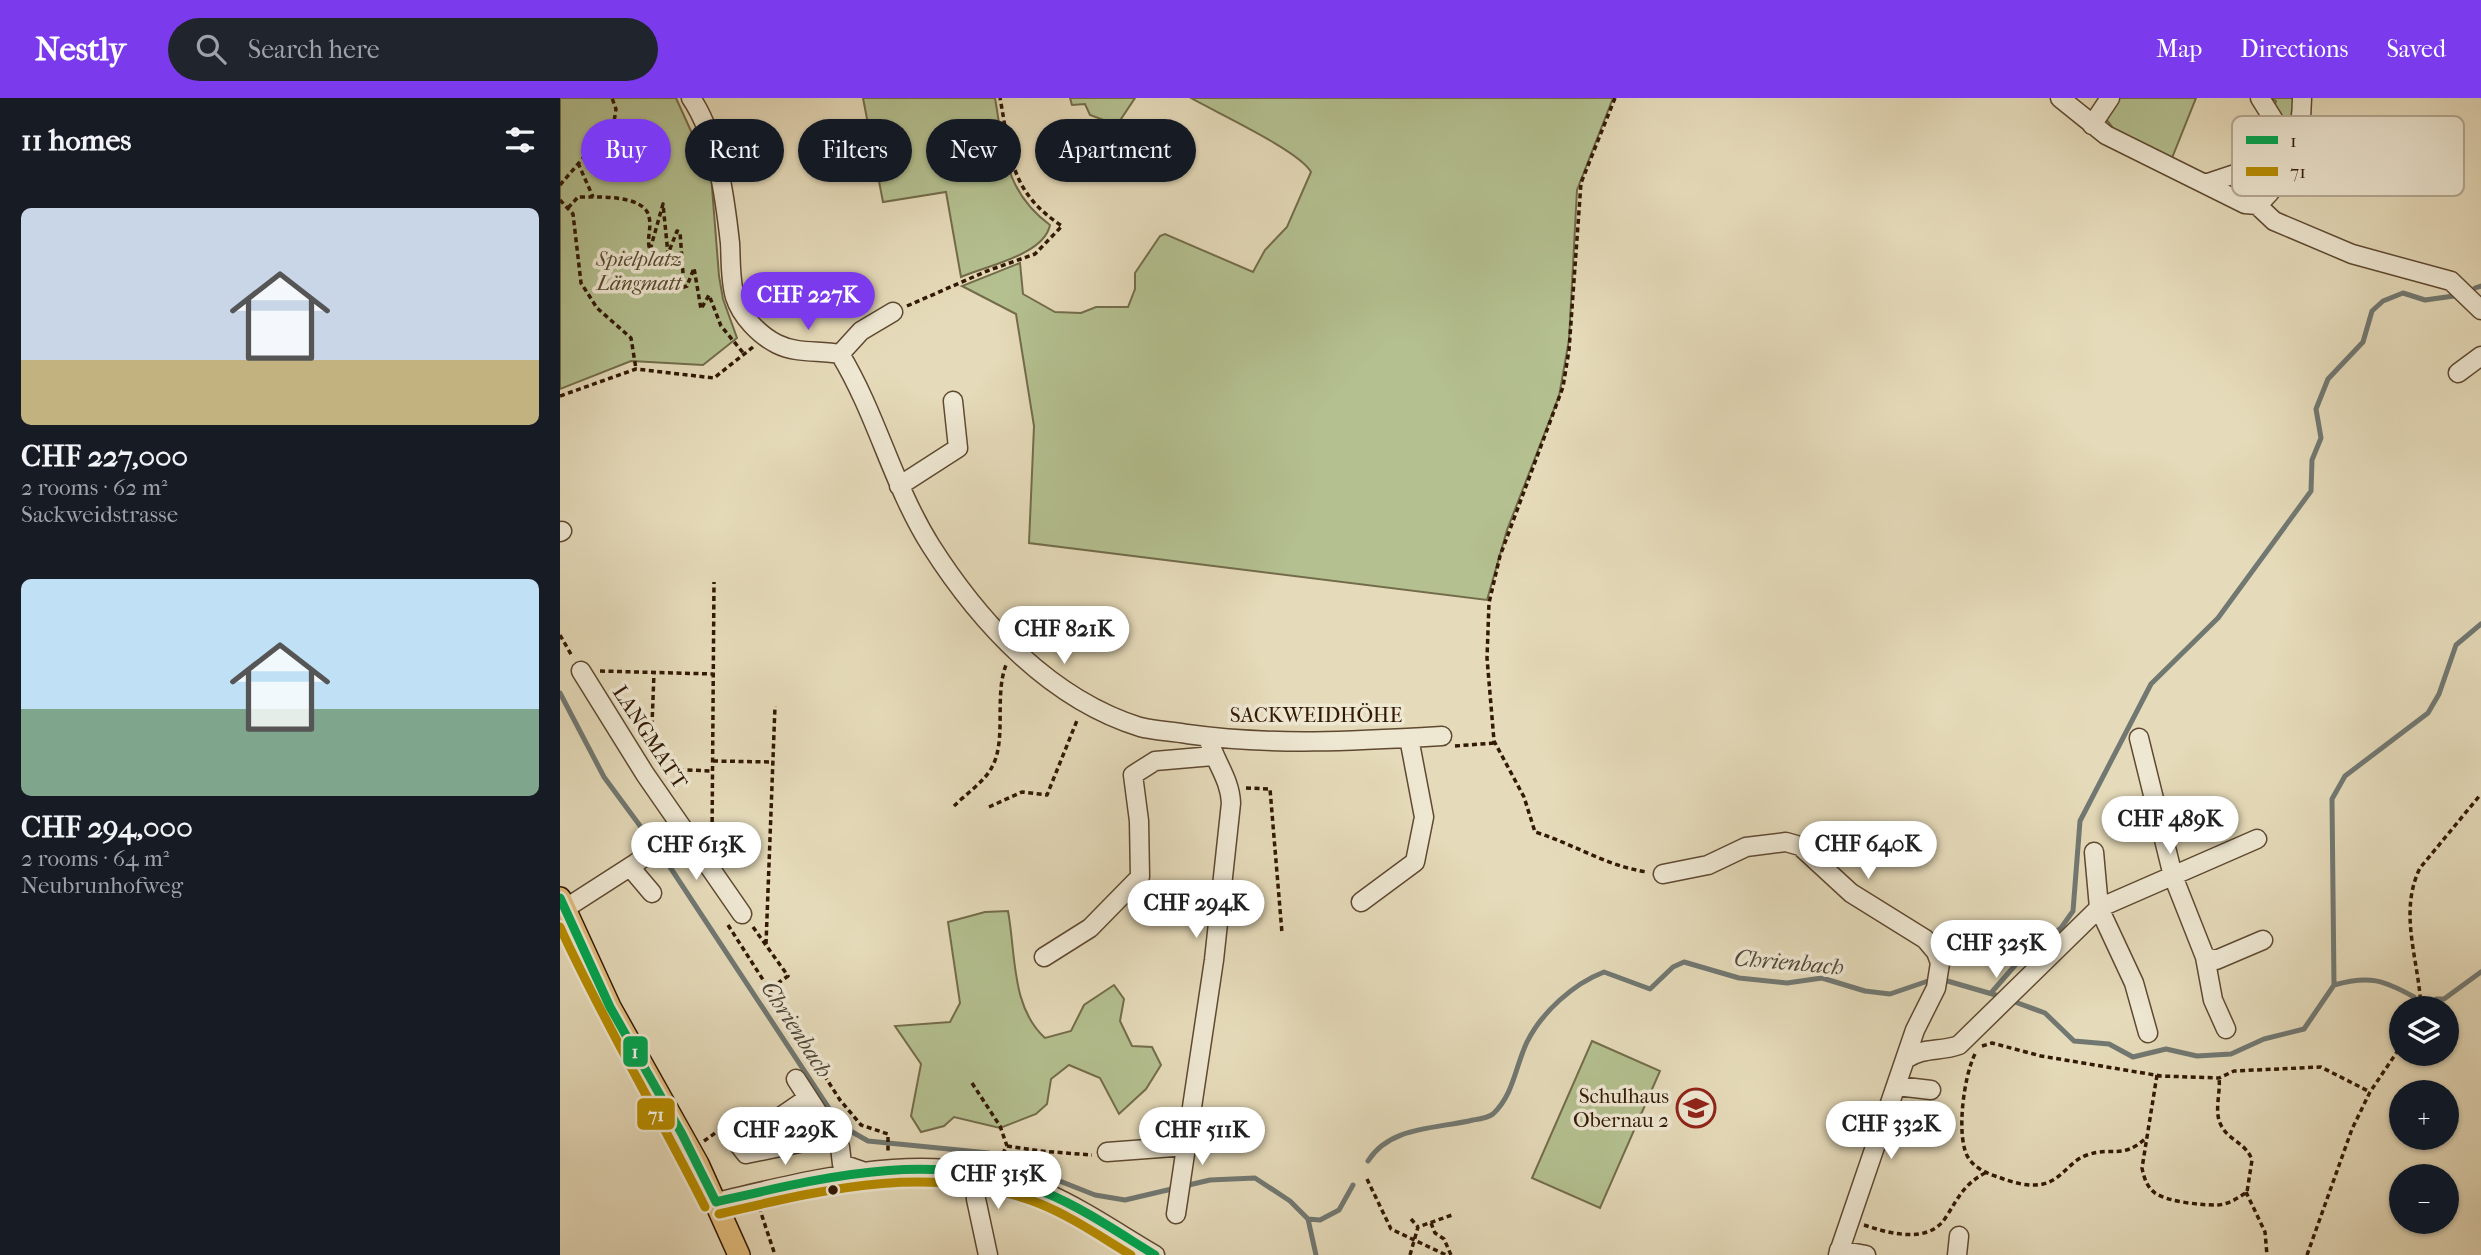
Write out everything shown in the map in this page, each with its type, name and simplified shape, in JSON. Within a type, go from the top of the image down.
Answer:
[{"type":"main road","points":[[563,903],[610,1007],[682,1134],[739,1255]]},
{"type":"street","points":[[691,98],[713,150],[725,197],[735,296],[742,313],[764,336],[778,345],[800,352],[840,354],[861,331],[893,312]]},
{"type":"street","points":[[2060,98],[2106,135],[2245,204],[2257,205],[2274,221],[2352,254],[2451,281],[2481,310]]},
{"type":"street","points":[[2092,125],[2110,98]]},
{"type":"street","points":[[2260,98],[2271,116]]},
{"type":"street","points":[[2300,116],[2302,98]]},
{"type":"street","points":[[2205,184],[2232,175]]},
{"type":"street","points":[[2257,205],[2267,196]]},
{"type":"street","name":"SACKWEIDHÖHE","points":[[840,354],[862,391],[899,486],[931,546],[979,612],[1034,668],[1084,703],[1141,727],[1208,737],[1273,741],[1442,736]]},
{"type":"street","points":[[2458,373],[2481,356]]},
{"type":"street","points":[[899,486],[958,448],[953,401]]},
{"type":"street","name":"LANGMATT","points":[[580,671],[712,871],[734,918]]},
{"type":"street","points":[[1176,1214],[1214,960],[1230,787],[1213,756],[1208,737]]},
{"type":"street","points":[[1361,902],[1415,862],[1423,817],[1409,738]]},
{"type":"street","points":[[2139,738],[2173,876],[2205,957],[2213,1000],[2226,1029]]},
{"type":"street","points":[[1044,957],[1090,928],[1140,877],[1139,821],[1133,775],[1155,761],[1213,756]]},
{"type":"street","points":[[563,903],[633,865],[682,828]]},
{"type":"street","points":[[1906,1059],[1919,1050],[1947,1049],[1959,1045],[2099,908],[2257,838]]},
{"type":"street","points":[[1663,874],[1708,864],[1746,847],[1786,842],[1800,846],[1852,893],[1925,939],[1938,957],[1938,980],[1932,1000],[1915,1030],[1839,1253],[1866,1255]]},
{"type":"street","points":[[2094,852],[2099,908],[2134,982],[2148,1033]]},
{"type":"street","points":[[633,865],[652,892]]},
{"type":"street","points":[[2205,957],[2216,960],[2263,940]]},
{"type":"street","points":[[796,1079],[840,1147],[842,1164],[862,1171]]},
{"type":"street","points":[[1897,1086],[1931,1090]]},
{"type":"street","points":[[808,1098],[740,1145],[746,1154],[833,1136]]},
{"type":"street","points":[[1107,1152],[1186,1146]]},
{"type":"street","points":[[716,1202],[862,1171],[922,1166],[974,1171],[1043,1192],[1155,1255]]},
{"type":"street","points":[[974,1171],[976,1199],[988,1255]]},
{"type":"street","points":[[1957,1255],[1959,1236]]},
{"type":"path","points":[[560,185],[614,122],[616,109],[612,98]]},
{"type":"path","points":[[893,312],[987,271],[1035,254],[1062,226],[1039,211],[1020,185],[1012,161],[1000,98]]},
{"type":"path","points":[[1615,98],[1578,196],[1580,218],[1575,282],[1563,387],[1500,556],[1489,603],[1487,658],[1495,743],[1524,797],[1535,832],[1571,844],[1620,868],[1663,874]]},
{"type":"path","points":[[578,163],[593,197]]},
{"type":"path","points":[[568,208],[578,197],[593,197],[623,199],[647,211],[650,250],[663,204],[668,254],[677,231],[680,232],[684,286],[687,286],[694,268],[701,309],[709,295],[721,327],[744,355]]},
{"type":"path","points":[[560,200],[573,214],[581,283],[597,308],[631,338],[636,369]]},
{"type":"path","points":[[560,396],[636,369],[715,378],[738,360]]},
{"type":"path","points":[[712,871],[714,582]]},
{"type":"path","points":[[560,635],[580,671],[713,674]]},
{"type":"path","points":[[954,806],[993,766],[998,737],[1000,681],[1013,646]]},
{"type":"path","points":[[654,673],[648,771],[712,771]]},
{"type":"path","points":[[989,807],[1022,792],[1047,795],[1084,703]]},
{"type":"path","points":[[766,944],[775,706]]},
{"type":"path","points":[[1442,736],[1443,747],[1495,743]]},
{"type":"path","points":[[713,761],[772,762]]},
{"type":"path","points":[[1230,787],[1270,789],[1282,933]]},
{"type":"path","points":[[2419,996],[2408,923],[2414,879],[2481,794]]},
{"type":"path","points":[[734,918],[766,944],[788,976],[771,988]]},
{"type":"path","points":[[734,918],[815,1067],[861,1125],[888,1134],[888,1148]]},
{"type":"path","points":[[1972,1042],[1979,1048]]},
{"type":"path","points":[[2148,1136],[2126,1152],[2084,1156],[2059,1177],[2041,1185],[2029,1186],[1986,1173],[1969,1158],[1963,1139],[1968,1074],[1979,1048],[1992,1043],[2042,1056],[2157,1075],[2220,1078],[2234,1070],[2321,1067],[2370,1091]]},
{"type":"path","points":[[2306,1255],[2352,1129],[2370,1091],[2389,1063]]},
{"type":"path","points":[[2157,1075],[2142,1168],[2145,1180],[2155,1193],[2216,1205],[2237,1199],[2246,1192]]},
{"type":"path","points":[[2220,1078],[2218,1118],[2222,1127],[2242,1143],[2252,1160],[2246,1192],[2266,1232],[2267,1255]]},
{"type":"path","points":[[972,1083],[1000,1126],[1007,1146]]},
{"type":"path","points":[[702,1142],[725,1126],[740,1145]]},
{"type":"path","points":[[1007,1146],[1083,1156],[1107,1152]]},
{"type":"path","points":[[998,1162],[1007,1146]]},
{"type":"path","points":[[1848,1226],[1864,1225],[1898,1235],[1927,1231],[1946,1218],[1964,1187],[1986,1173]]},
{"type":"path","points":[[1367,1179],[1391,1229],[1446,1255]]},
{"type":"path","points":[[1418,1227],[1452,1215]]},
{"type":"path","points":[[1411,1219],[1418,1227]]},
{"type":"path","points":[[1431,1223],[1436,1233],[1444,1239],[1451,1255]]},
{"type":"path","points":[[1410,1255],[1418,1227]]},
{"type":"path","points":[[772,1244],[775,1255]]},
{"type":"green space","name":"Spielplatz Längmatt","points":[[560,98],[676,98],[686,119],[685,182],[712,182],[719,276],[723,299],[737,338],[703,365],[631,361],[560,389]]},
{"type":"green space","points":[[863,98],[995,98],[998,119],[926,119],[926,182],[1014,182],[1023,198],[1050,225],[1045,235],[1026,252],[961,277],[946,192],[883,202],[879,182],[912,182],[912,119],[867,119]]},
{"type":"green space","points":[[1070,98],[1135,98],[1121,119],[1101,119],[1090,115],[1085,104],[1072,105]]},
{"type":"green space","points":[[1191,98],[1613,98],[1577,190],[1569,340],[1559,396],[1507,530],[1487,600],[1029,543],[1034,426],[1016,314],[962,286],[1020,263],[1023,294],[1055,312],[1081,313],[1096,307],[1128,307],[1135,289],[1135,273],[1160,236],[1165,234],[1253,272],[1265,250],[1287,227],[1311,172],[1304,163],[1275,143]]},
{"type":"green space","points":[[2111,98],[2196,98],[2170,163],[2124,142],[2103,115]]},
{"type":"green space","points":[[2271,98],[2298,98],[2296,113],[2293,116],[2272,116],[2276,101]]},
{"type":"green space","points":[[1008,911],[1020,996],[1034,1025],[1045,1038],[1071,1031],[1084,1005],[1114,985],[1124,999],[1120,1021],[1132,1046],[1152,1047],[1161,1065],[1146,1089],[1119,1114],[1100,1078],[1069,1065],[1051,1079],[1047,1104],[1036,1114],[1000,1128],[954,1117],[944,1126],[921,1132],[911,1116],[921,1064],[895,1026],[950,1022],[960,1003],[948,922],[985,912]]},
{"type":"green space","points":[[1592,1041],[1660,1071],[1600,1208],[1532,1178]]},
{"type":"waterway","points":[[2475,288],[2481,286]]},
{"type":"waterway","points":[[1991,993],[2024,955],[2061,928],[2073,911],[2080,821],[2151,684],[2218,618],[2311,491],[2312,460],[2321,438],[2316,409],[2328,379],[2363,342],[2372,311],[2383,301],[2403,293],[2425,300],[2454,296]]},
{"type":"waterway","points":[[2334,985],[2332,799],[2345,776],[2428,713],[2439,694],[2456,645],[2481,624]]},
{"type":"waterway","name":"Chrienbach","points":[[560,693],[604,777],[666,861],[840,1125],[868,1141],[989,1153],[1095,1195],[1125,1200],[1210,1180],[1255,1178],[1290,1201],[1308,1219],[1320,1220],[1339,1210],[1353,1185]]},
{"type":"waterway","name":"Chrienbach","points":[[1368,1161],[1388,1141],[1401,1135],[1493,1114],[1505,1098],[1527,1042],[1541,1020],[1570,992],[1604,972],[1650,989],[1673,967],[1684,962],[1739,978],[1787,983],[1822,978],[1865,991],[1890,994],[1931,980]]},
{"type":"waterway","points":[[2448,996],[2481,972]]},
{"type":"waterway","name":"Chrienbach","points":[[1944,980],[1999,996]]},
{"type":"waterway","points":[[2334,985],[2357,980],[2376,981],[2412,996]]},
{"type":"waterway","name":"Chrienbach","points":[[2015,1002],[2045,1013],[2074,1041],[2109,1044],[2133,1057],[2166,1049],[2197,1056],[2231,1054],[2264,1039],[2304,1029],[2334,985]]},
{"type":"waterway","points":[[1308,1219],[1316,1255]]},
{"type":"transit line","name":"1","points":[[560,898],[610,1007],[682,1134],[716,1202]]},
{"type":"transit line","name":"71","points":[[560,927],[705,1207]]},
{"type":"transit line","name":"1","points":[[716,1202],[839,1176],[921,1169],[963,1171],[1003,1179],[1058,1198],[1155,1255]]},
{"type":"transit line","name":"71","points":[[719,1214],[799,1196],[878,1184],[958,1184],[998,1191],[1038,1203],[1074,1220],[1131,1255]]},
{"type":"place","name":"Schulhaus Obernau 2","points":[[1696,1108]]}]
